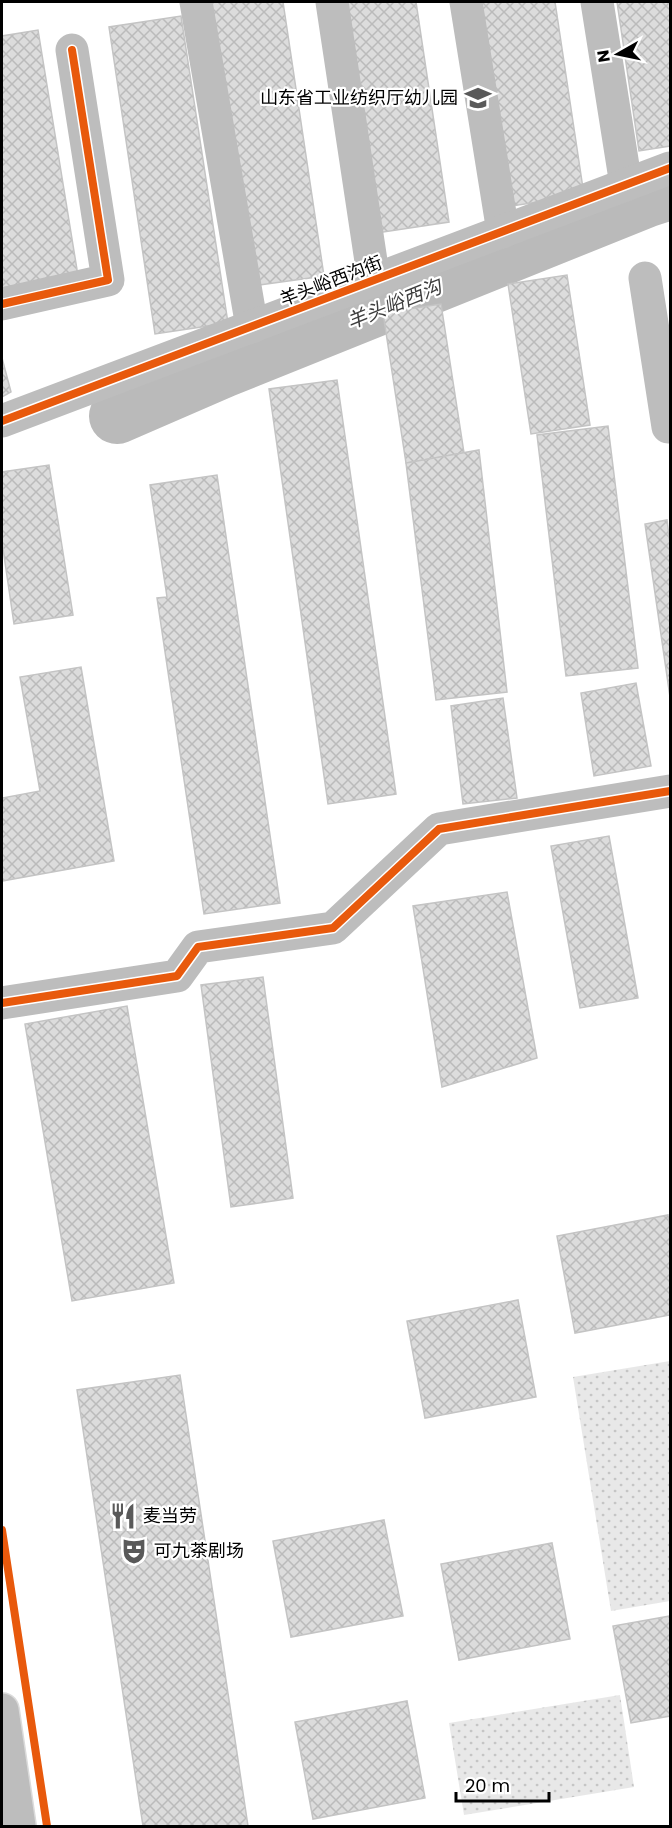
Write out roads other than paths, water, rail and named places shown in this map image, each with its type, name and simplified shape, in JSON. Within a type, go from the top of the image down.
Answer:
[{"type":"street","points":[[196,2],[252,327]]},
{"type":"street","points":[[332,2],[374,281]]},
{"type":"street","points":[[466,2],[503,232]]},
{"type":"street","points":[[597,2],[626,184]]},
{"type":"street","points":[[2,304],[108,280],[72,50]]},
{"type":"street","name":"羊头峪西沟街","points":[[2,421],[670,168]]},
{"type":"street","points":[[645,278],[670,433]]},
{"type":"street","points":[[2,1003],[177,976],[198,947],[333,928],[439,829],[670,791]]},
{"type":"street","points":[[2,1710],[19,1827]]},
{"type":"waterway","name":"羊头峪西沟","points":[[117,416],[223,370],[670,192]]},
{"type":"place","name":"山东省工业纺织厅幼儿园","points":[[478,98]]},
{"type":"place","name":"麦当劳","points":[[123,1516]]},
{"type":"place","name":"可九茶剧场","points":[[134,1551]]}]
